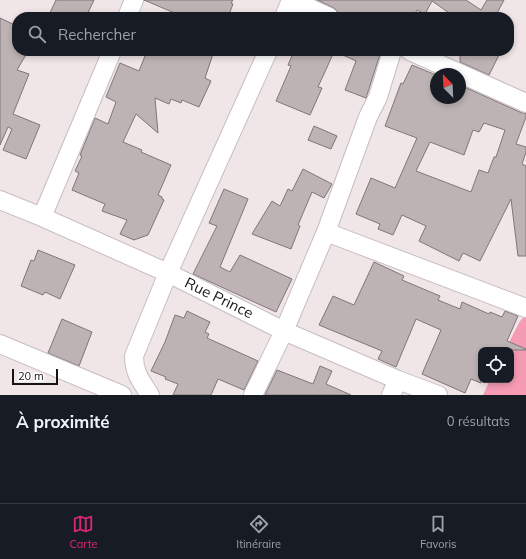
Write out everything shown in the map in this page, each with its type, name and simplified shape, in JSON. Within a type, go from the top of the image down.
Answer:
[{"type":"street","points":[[129,12],[134,0]]},
{"type":"street","points":[[286,12],[292,0],[318,12]]},
{"type":"street","points":[[42,217],[110,56]]},
{"type":"street","points":[[150,395],[137,374],[134,365],[134,356],[168,273],[266,56]]},
{"type":"street","points":[[253,395],[284,331],[326,232],[366,123],[378,97],[390,56]]},
{"type":"street","points":[[421,56],[526,103]]},
{"type":"street","name":"Rue Prince","points":[[0,200],[168,273],[394,387],[438,395]]},
{"type":"street","points":[[326,232],[526,308]]},
{"type":"street","points":[[0,344],[122,395]]},
{"type":"shaded area","points":[[526,315],[526,395],[483,395],[489,383],[514,383],[514,347],[507,347],[520,321]]},
{"type":"building","points":[[56,0],[94,0],[88,12],[50,12]]},
{"type":"building","points":[[144,0],[233,0],[230,12],[172,12]]},
{"type":"building","points":[[317,0],[466,0],[481,10],[487,0],[504,0],[498,12],[448,12],[432,1],[426,12],[417,10],[416,12],[337,12],[334,8]]},
{"type":"building","points":[[0,18],[12,24],[12,56],[25,56],[17,70],[29,74],[13,114],[40,125],[26,159],[3,150],[12,129],[8,127],[0,145]]},
{"type":"building","points":[[145,56],[212,56],[205,78],[211,81],[199,107],[182,100],[181,103],[171,99],[169,104],[155,98],[158,133],[136,114],[123,142],[142,150],[141,152],[171,165],[158,195],[164,200],[148,235],[134,240],[120,234],[127,220],[102,211],[105,204],[72,190],[79,173],[75,171],[82,156],[80,155],[95,118],[108,124],[116,102],[106,97],[120,63],[139,71]]},
{"type":"building","points":[[292,56],[332,56],[318,87],[322,88],[310,115],[276,101],[291,66],[288,65]]},
{"type":"building","points":[[345,56],[379,56],[366,98],[345,90],[356,61]]},
{"type":"building","points":[[460,56],[498,56],[489,75],[460,62]]},
{"type":"building","points":[[412,65],[430,72],[430,104],[466,104],[466,88],[522,113],[526,113],[526,117],[516,144],[526,147],[522,164],[526,166],[526,256],[518,256],[511,199],[480,261],[463,253],[459,261],[419,241],[426,226],[402,215],[393,235],[378,229],[380,224],[356,214],[371,178],[395,188],[417,138],[385,126],[401,83],[403,84]],"holes":[[[484,123],[505,130],[496,157],[494,157],[488,173],[479,170],[471,192],[416,171],[430,142],[464,155],[473,130],[479,132]]]},
{"type":"building","points":[[314,126],[337,136],[331,149],[308,140]]},
{"type":"building","points":[[303,169],[332,184],[324,198],[312,192],[298,225],[300,226],[291,249],[252,234],[272,201],[280,206],[288,189],[292,191]]},
{"type":"building","points":[[224,189],[248,199],[220,267],[230,272],[240,255],[292,279],[276,312],[193,274],[217,226],[209,223]]},
{"type":"building","points":[[38,250],[75,265],[60,299],[45,292],[43,295],[21,286],[31,260],[34,261]]},
{"type":"building","points":[[374,262],[404,276],[402,280],[440,296],[438,300],[460,309],[462,302],[489,314],[490,312],[502,317],[505,311],[518,316],[507,341],[526,350],[514,350],[514,347],[478,347],[478,382],[471,379],[465,393],[422,374],[441,330],[416,319],[396,367],[378,359],[382,351],[319,325],[333,296],[354,305]]},
{"type":"building","points":[[187,311],[210,322],[205,332],[209,334],[207,338],[258,361],[244,390],[218,379],[211,395],[173,395],[178,384],[151,371],[165,342],[175,315],[184,318]]},
{"type":"building","points":[[62,319],[92,332],[79,366],[48,353]]},
{"type":"building","points":[[320,366],[332,371],[326,384],[351,395],[265,395],[277,370],[313,384]]}]
